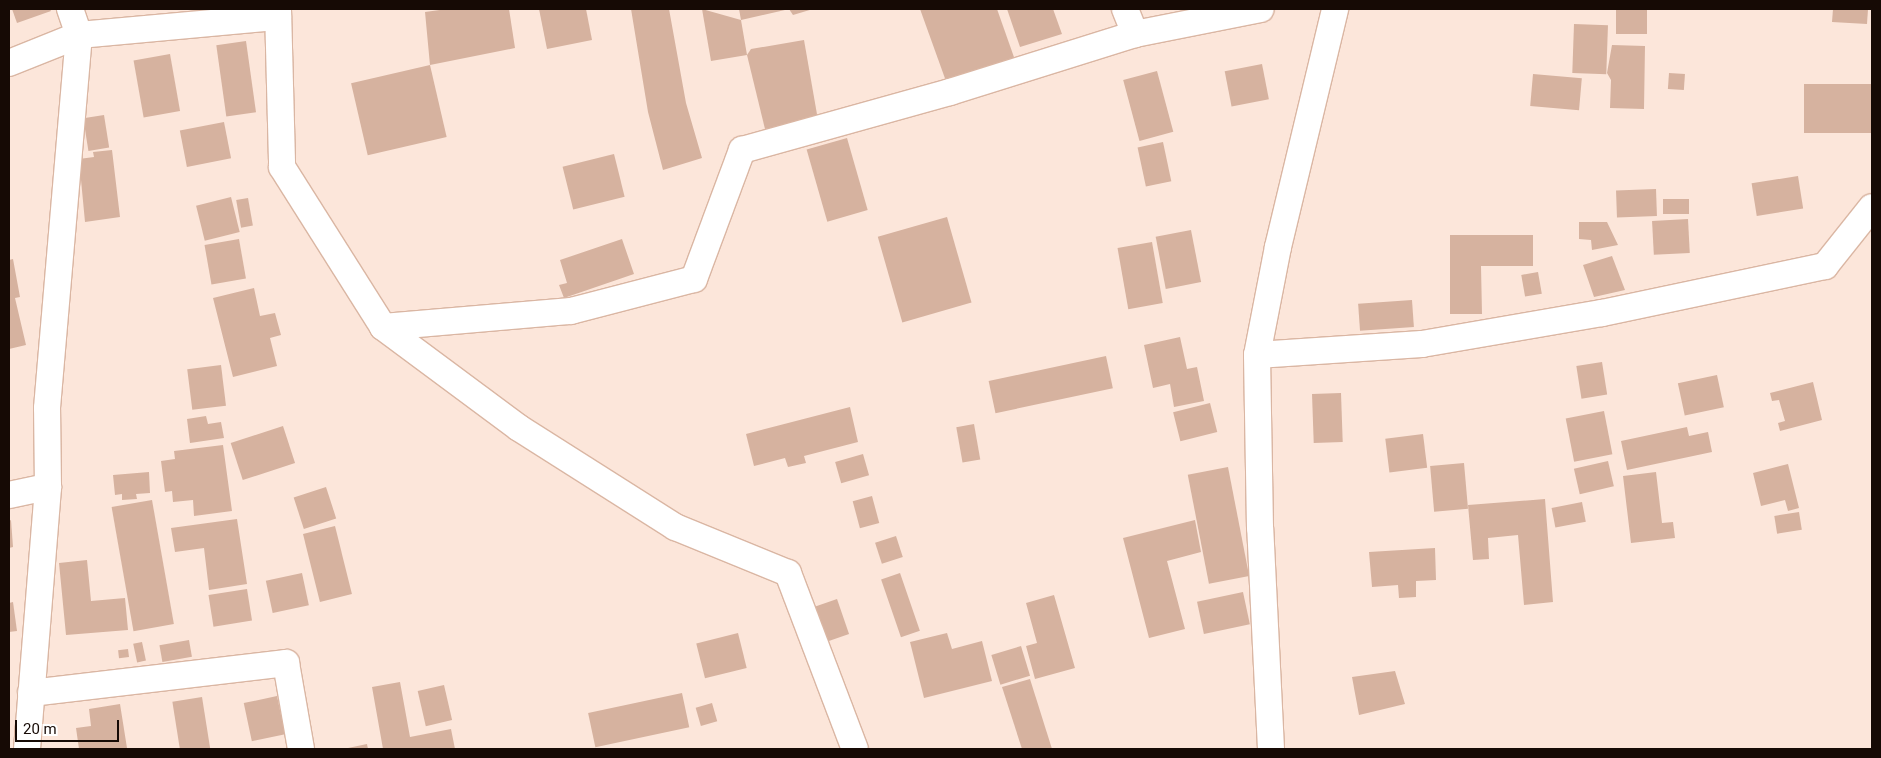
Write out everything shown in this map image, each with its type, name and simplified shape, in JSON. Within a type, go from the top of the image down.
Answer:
[{"type":"street","points":[[27,749],[48,487],[47,408],[79,35],[70,9]]},
{"type":"street","points":[[1125,9],[1135,34]]},
{"type":"street","points":[[383,327],[571,310],[694,279],[742,150],[950,92],[1135,34],[1261,9]]},
{"type":"street","points":[[1271,749],[1260,528],[1257,355],[1278,247],[1336,9]]},
{"type":"street","points":[[9,63],[79,35],[278,13],[282,167],[383,327],[519,428],[675,527],[788,573],[856,749]]},
{"type":"street","points":[[1257,355],[1422,344],[1602,313],[1825,266],[1872,208]]},
{"type":"street","points":[[9,496],[48,487]]},
{"type":"street","points":[[32,693],[286,663],[302,749]]},
{"type":"building","points":[[12,9],[50,9],[51,11],[17,23]]},
{"type":"building","points":[[447,9],[509,9],[515,48],[430,65],[425,12]]},
{"type":"building","points":[[539,9],[586,9],[592,40],[547,49]]},
{"type":"building","points":[[631,9],[669,9],[686,103],[702,158],[663,170],[648,112]]},
{"type":"building","points":[[702,9],[741,20],[747,55],[711,61]]},
{"type":"building","points":[[739,9],[785,9],[785,10],[741,20]]},
{"type":"building","points":[[789,9],[813,9],[793,15]]},
{"type":"building","points":[[920,9],[997,9],[1015,60],[947,84]]},
{"type":"building","points":[[1007,9],[1053,9],[1062,34],[1020,47]]},
{"type":"building","points":[[1616,9],[1647,9],[1647,34],[1616,34]]},
{"type":"building","points":[[1833,9],[1868,9],[1867,24],[1832,22]]},
{"type":"building","points":[[1574,24],[1608,25],[1606,74],[1572,73]]},
{"type":"building","points":[[804,40],[818,120],[765,129],[747,55],[751,49]]},
{"type":"building","points":[[246,41],[256,112],[226,116],[216,45]]},
{"type":"building","points":[[1612,45],[1645,46],[1644,109],[1610,108],[1611,80],[1607,73]]},
{"type":"building","points":[[170,54],[180,111],[144,118],[134,60]]},
{"type":"building","points":[[1262,64],[1269,99],[1232,107],[1225,71]]},
{"type":"building","points":[[430,65],[447,137],[368,155],[351,83]]},
{"type":"building","points":[[1157,71],[1173,132],[1139,141],[1123,80]]},
{"type":"building","points":[[1669,73],[1685,74],[1684,90],[1668,89]]},
{"type":"building","points":[[1533,74],[1582,78],[1579,110],[1530,106]]},
{"type":"building","points":[[1804,84],[1872,84],[1872,133],[1804,133]]},
{"type":"building","points":[[104,115],[109,148],[88,151],[83,118]]},
{"type":"building","points":[[224,122],[231,158],[187,167],[180,131]]},
{"type":"building","points":[[847,138],[868,210],[827,222],[807,150]]},
{"type":"building","points":[[1163,142],[1171,181],[1146,187],[1138,147]]},
{"type":"building","points":[[112,150],[120,217],[85,222],[79,159],[94,157],[93,152]]},
{"type":"building","points":[[614,154],[625,197],[573,210],[563,167]]},
{"type":"building","points":[[1798,176],[1803,209],[1757,216],[1752,183]]},
{"type":"building","points":[[1656,189],[1657,216],[1617,217],[1616,190]]},
{"type":"building","points":[[231,197],[240,232],[205,241],[196,206]]},
{"type":"building","points":[[248,198],[253,226],[241,228],[236,200]]},
{"type":"building","points":[[1663,199],[1689,199],[1689,214],[1663,214]]},
{"type":"building","points":[[947,217],[972,303],[902,322],[878,237]]},
{"type":"building","points":[[1688,219],[1690,253],[1654,255],[1652,221]]},
{"type":"building","points":[[1579,222],[1607,222],[1618,245],[1592,250],[1591,240],[1579,239]]},
{"type":"building","points":[[1191,230],[1201,282],[1166,289],[1156,237]]},
{"type":"building","points":[[1450,235],[1533,235],[1533,266],[1481,266],[1482,314],[1450,314]]},
{"type":"building","points":[[239,239],[246,278],[211,284],[205,245]]},
{"type":"building","points":[[622,239],[634,274],[564,298],[559,285],[567,283],[560,260]]},
{"type":"building","points":[[1152,242],[1163,303],[1128,309],[1118,248]]},
{"type":"building","points":[[1612,256],[1625,290],[1594,297],[1583,265]]},
{"type":"building","points":[[13,259],[20,297],[15,298],[26,345],[9,349],[9,260]]},
{"type":"building","points":[[1538,272],[1542,294],[1525,297],[1521,275]]},
{"type":"building","points":[[254,288],[260,316],[275,313],[281,335],[270,338],[277,366],[233,377],[213,298]]},
{"type":"building","points":[[1412,300],[1414,327],[1360,331],[1358,304]]},
{"type":"building","points":[[1180,337],[1187,369],[1197,367],[1204,401],[1174,407],[1170,384],[1153,388],[1144,345]]},
{"type":"building","points":[[1106,356],[1113,388],[995,413],[989,381]]},
{"type":"building","points":[[1602,362],[1607,395],[1581,399],[1576,366]]},
{"type":"building","points":[[221,365],[226,406],[192,410],[187,369]]},
{"type":"building","points":[[1717,375],[1724,407],[1685,416],[1678,383]]},
{"type":"building","points":[[1813,382],[1822,420],[1780,431],[1778,423],[1785,421],[1779,400],[1772,401],[1770,393]]},
{"type":"building","points":[[1341,393],[1343,442],[1314,443],[1312,394]]},
{"type":"building","points":[[1210,403],[1217,432],[1180,441],[1173,412]]},
{"type":"building","points":[[850,407],[858,442],[804,456],[806,463],[788,467],[785,458],[754,466],[746,434]]},
{"type":"building","points":[[1604,411],[1612,454],[1574,462],[1566,418]]},
{"type":"building","points":[[206,416],[208,424],[221,422],[224,438],[190,443],[187,419]]},
{"type":"building","points":[[974,424],[980,459],[963,463],[956,427]]},
{"type":"building","points":[[283,426],[295,463],[243,480],[231,443]]},
{"type":"building","points":[[1687,427],[1689,436],[1708,432],[1712,452],[1627,470],[1621,441]]},
{"type":"building","points":[[1423,434],[1427,468],[1389,472],[1385,439]]},
{"type":"building","points":[[223,445],[232,511],[194,516],[193,500],[173,502],[172,491],[165,492],[161,461],[175,459],[174,451]]},
{"type":"building","points":[[863,454],[869,475],[841,483],[835,462]]},
{"type":"building","points":[[1608,461],[1614,486],[1580,494],[1574,469]]},
{"type":"building","points":[[1464,463],[1468,509],[1434,512],[1430,466]]},
{"type":"building","points":[[1788,464],[1799,508],[1788,511],[1785,500],[1761,506],[1753,473]]},
{"type":"building","points":[[1228,467],[1249,576],[1209,584],[1188,475]]},
{"type":"building","points":[[149,472],[150,493],[136,494],[137,499],[122,500],[122,494],[115,495],[113,475]]},
{"type":"building","points":[[1656,472],[1662,523],[1673,522],[1675,538],[1631,543],[1623,476]]},
{"type":"building","points":[[326,487],[336,518],[304,529],[294,498]]},
{"type":"building","points":[[872,496],[879,523],[860,528],[853,501]]},
{"type":"building","points":[[1545,499],[1553,602],[1524,605],[1518,535],[1488,538],[1489,559],[1473,560],[1468,505]]},
{"type":"building","points":[[152,500],[174,624],[134,631],[112,507]]},
{"type":"building","points":[[1582,502],[1586,522],[1555,528],[1552,508]]},
{"type":"building","points":[[1799,512],[1802,530],[1777,534],[1774,516]]},
{"type":"building","points":[[237,519],[247,584],[209,590],[204,548],[175,552],[171,528]]},
{"type":"building","points":[[11,520],[13,547],[9,548],[9,521]]},
{"type":"building","points":[[1195,520],[1201,552],[1167,561],[1185,629],[1149,638],[1123,538]]},
{"type":"building","points":[[335,526],[352,594],[320,602],[303,534]]},
{"type":"building","points":[[896,536],[903,557],[882,564],[875,543]]},
{"type":"building","points":[[1435,548],[1436,580],[1416,581],[1416,597],[1399,598],[1398,585],[1372,587],[1369,552]]},
{"type":"building","points":[[87,560],[91,601],[125,598],[128,630],[66,635],[59,563]]},
{"type":"building","points":[[302,573],[309,605],[273,613],[266,581]]},
{"type":"building","points":[[900,573],[920,631],[901,637],[881,580]]},
{"type":"building","points":[[247,589],[252,621],[213,627],[208,595]]},
{"type":"building","points":[[1243,592],[1250,624],[1204,634],[1197,602]]},
{"type":"building","points":[[1054,595],[1075,668],[1035,679],[1026,646],[1037,643],[1026,603]]},
{"type":"building","points":[[837,599],[849,634],[819,644],[807,609]]},
{"type":"building","points":[[13,602],[17,631],[9,632],[9,603]]},
{"type":"building","points":[[738,633],[747,668],[705,678],[696,643]]},
{"type":"building","points":[[947,633],[952,649],[982,641],[992,681],[924,698],[910,642]]},
{"type":"building","points":[[189,640],[192,657],[162,662],[159,645]]},
{"type":"building","points":[[142,642],[146,661],[137,662],[133,644]]},
{"type":"building","points":[[1021,646],[1030,676],[1000,685],[991,655]]},
{"type":"building","points":[[128,649],[129,657],[119,658],[118,650]]},
{"type":"building","points":[[1395,671],[1405,704],[1359,715],[1352,677]]},
{"type":"building","points":[[1030,679],[1052,749],[1022,749],[1002,687]]},
{"type":"building","points":[[400,682],[410,737],[451,729],[455,749],[383,749],[372,687]]},
{"type":"building","points":[[444,685],[452,720],[426,726],[418,691]]},
{"type":"building","points":[[682,693],[689,727],[595,747],[588,713]]},
{"type":"building","points":[[277,696],[285,734],[252,741],[244,703]]},
{"type":"building","points":[[202,697],[210,749],[180,749],[172,702]]},
{"type":"building","points":[[712,703],[717,721],[701,726],[696,708]]},
{"type":"building","points":[[120,704],[127,748],[79,749],[76,728],[91,726],[89,709]]},
{"type":"building","points":[[367,744],[368,749],[348,749],[348,748]]}]
